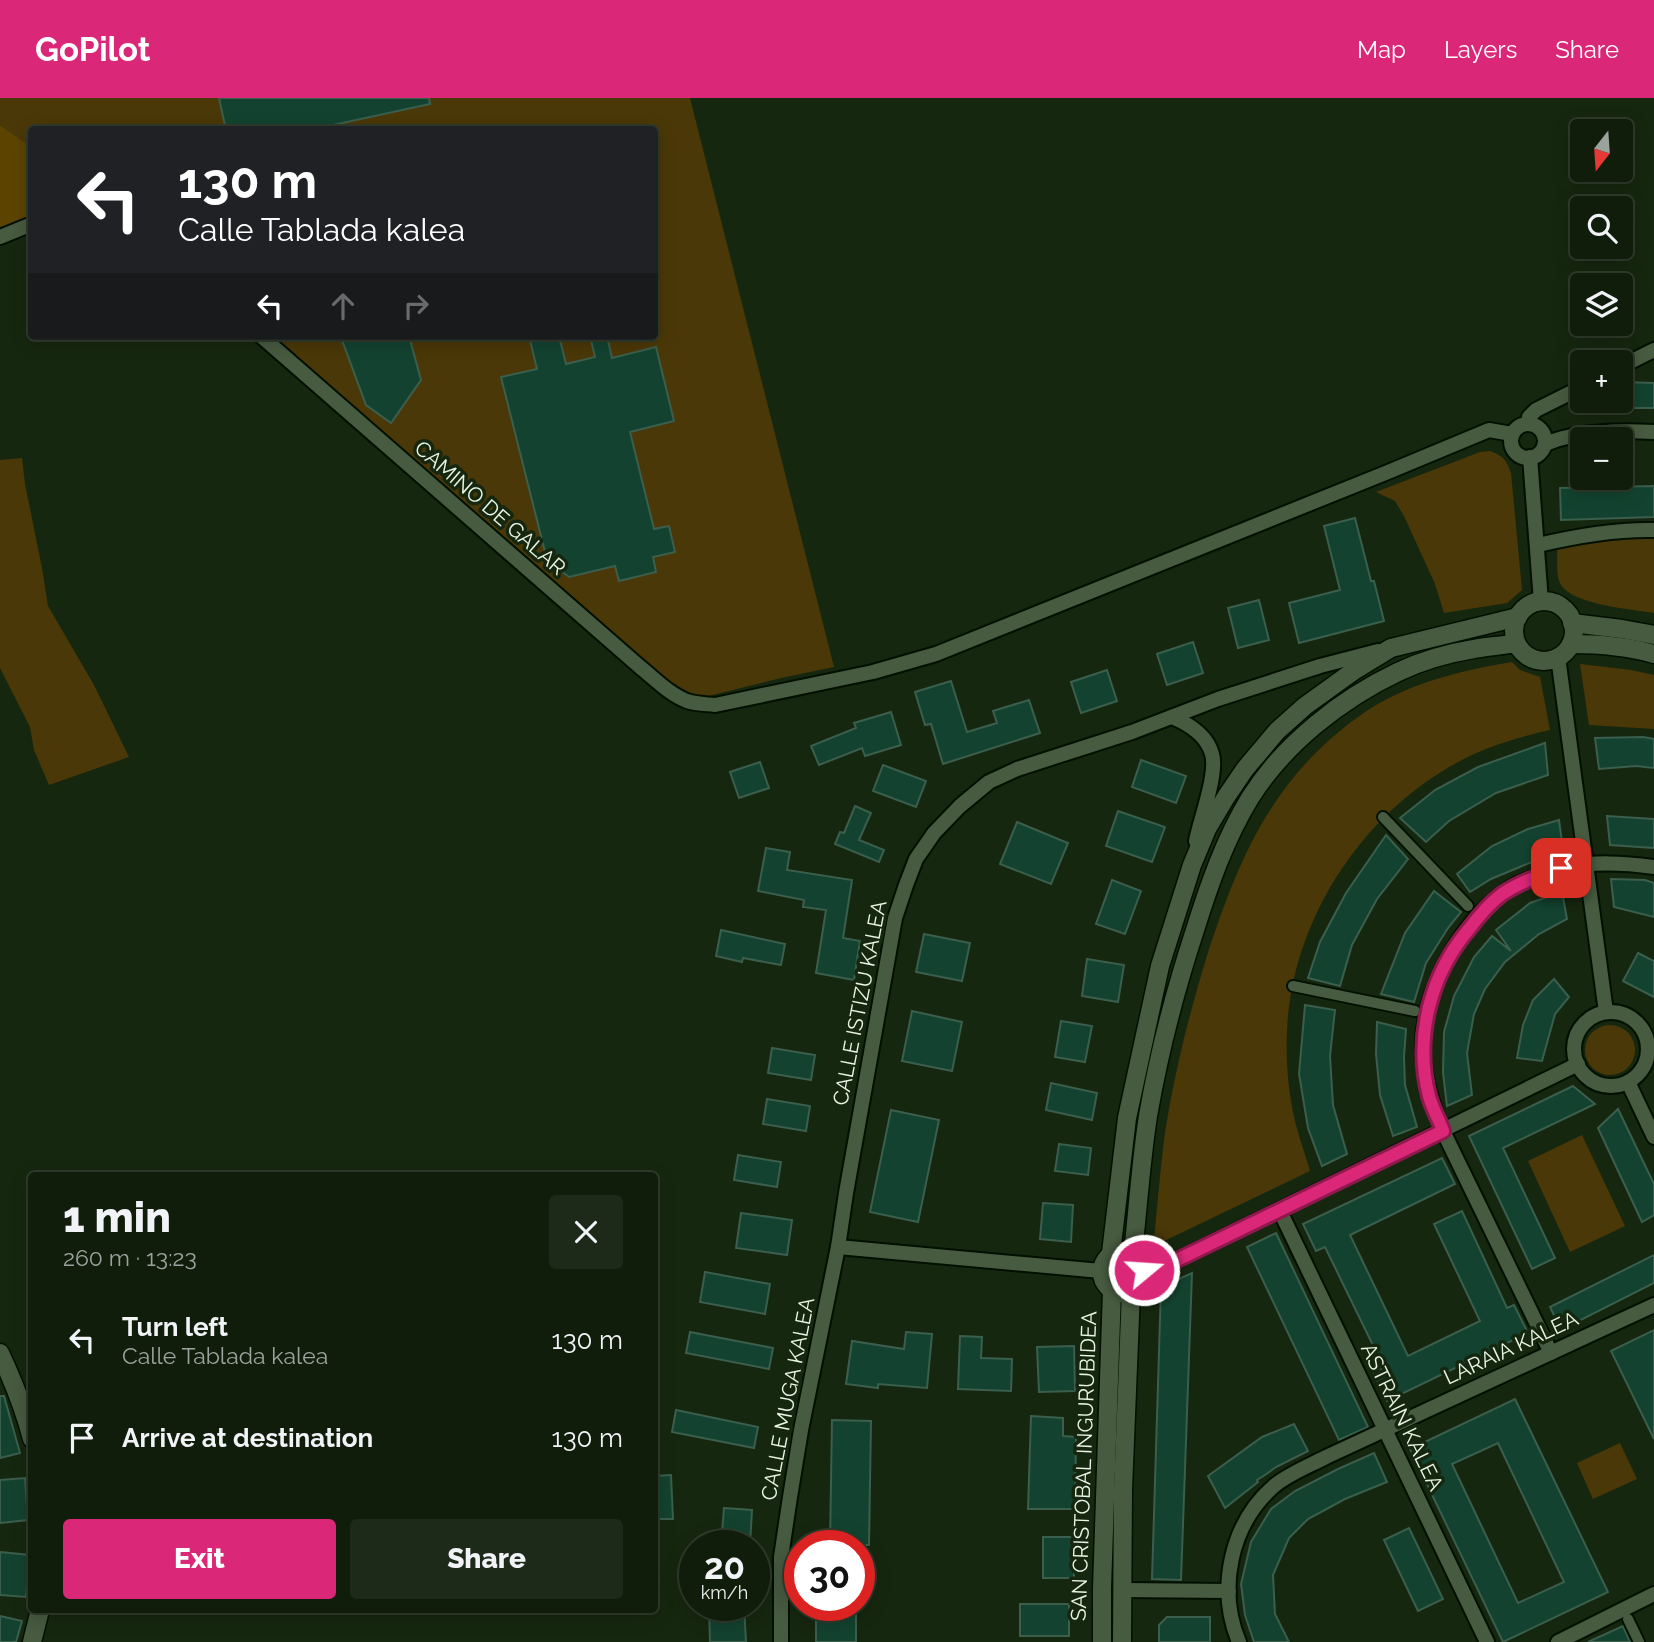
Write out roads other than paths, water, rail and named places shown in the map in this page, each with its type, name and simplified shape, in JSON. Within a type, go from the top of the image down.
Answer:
[{"type":"street","points":[[0,237],[28,226]]},
{"type":"street","name":"CAMINO DE GALAR","points":[[266,340],[673,694],[688,701],[715,705],[873,672],[936,653],[1489,430],[1512,434]]},
{"type":"street","points":[[1633,361],[1654,350]]},
{"type":"street","points":[[1528,424],[1529,417],[1536,410],[1570,393]]},
{"type":"street","points":[[1528,424],[1541,430],[1545,444],[1540,453],[1525,458],[1516,453],[1511,444],[1512,434],[1518,426],[1528,424]]},
{"type":"street","points":[[1545,444],[1588,434],[1654,432]]},
{"type":"street","points":[[1530,457],[1541,601]]},
{"type":"street","points":[[1538,545],[1608,532],[1654,530]]},
{"type":"street","points":[[1606,1012],[1564,651],[1574,631],[1573,624],[1561,607],[1541,601],[1524,609],[1515,625],[1516,643],[1522,651],[1539,661],[1549,661],[1564,651],[1598,644],[1654,654]]},
{"type":"street","points":[[1111,1254],[1122,1154],[1135,1074],[1160,966],[1192,865],[1207,830],[1226,797],[1277,731],[1305,706],[1391,648],[1518,617]]},
{"type":"street","points":[[1573,624],[1654,635]]},
{"type":"street","points":[[1133,1253],[1148,1116],[1160,1051],[1181,971],[1212,880],[1234,828],[1252,796],[1278,762],[1307,733],[1366,689],[1400,671],[1446,656],[1516,643]]},
{"type":"street","name":"CALLE ISTIZU KALEA","points":[[838,1247],[895,918],[916,859],[934,834],[989,782],[1017,769],[1320,666],[1391,648]]},
{"type":"street","points":[[1172,717],[1187,723],[1197,732],[1212,753],[1214,768],[1198,828],[1192,865]]},
{"type":"street","points":[[1383,817],[1468,906]]},
{"type":"street","points":[[1551,1353],[1429,1098],[1423,1051],[1425,1019],[1436,983],[1449,956],[1464,934],[1501,895],[1529,880],[1561,868],[1614,863],[1654,867]]},
{"type":"street","points":[[1293,986],[1416,1011]]},
{"type":"street","points":[[1606,1012],[1630,1016],[1650,1031],[1646,1063],[1640,1073],[1628,1082],[1616,1086],[1601,1084],[1588,1078],[1577,1064],[1575,1040],[1585,1022],[1594,1016],[1606,1012]]},
{"type":"street","points":[[1144,1270],[1163,1266],[1280,1211],[1577,1064]]},
{"type":"street","points":[[1628,1082],[1654,1137]]},
{"type":"street","name":"ASTRAIN KALEA","points":[[1280,1211],[1487,1642]]},
{"type":"street","points":[[838,1247],[1101,1271]]},
{"type":"street","name":"CALLE MUGA KALEA","points":[[781,1642],[781,1557],[801,1430],[838,1247]]},
{"type":"street","points":[[1122,1250],[1133,1253],[1143,1264],[1143,1279],[1131,1292],[1112,1290],[1102,1279],[1104,1261],[1111,1254],[1122,1250]]},
{"type":"street","name":"SAN CRISTOBAL INGURUBIDEA","points":[[1102,1642],[1112,1290]]},
{"type":"street","name":"SAN CRISTOBAL INGURUBIDEA","points":[[1122,1642],[1123,1489],[1131,1292]]},
{"type":"street","name":"LARAIA KALEA","points":[[1239,1642],[1231,1618],[1229,1591],[1229,1576],[1237,1539],[1252,1511],[1275,1485],[1326,1457],[1654,1305]]},
{"type":"street","points":[[0,1353],[22,1402],[28,1424]]},
{"type":"street","points":[[1122,1590],[1229,1591]]},
{"type":"street","points":[[1558,1642],[1654,1594]]},
{"type":"street","points":[[32,1642],[39,1613]]},
{"type":"street","points":[[1628,1619],[1639,1642]]}]
